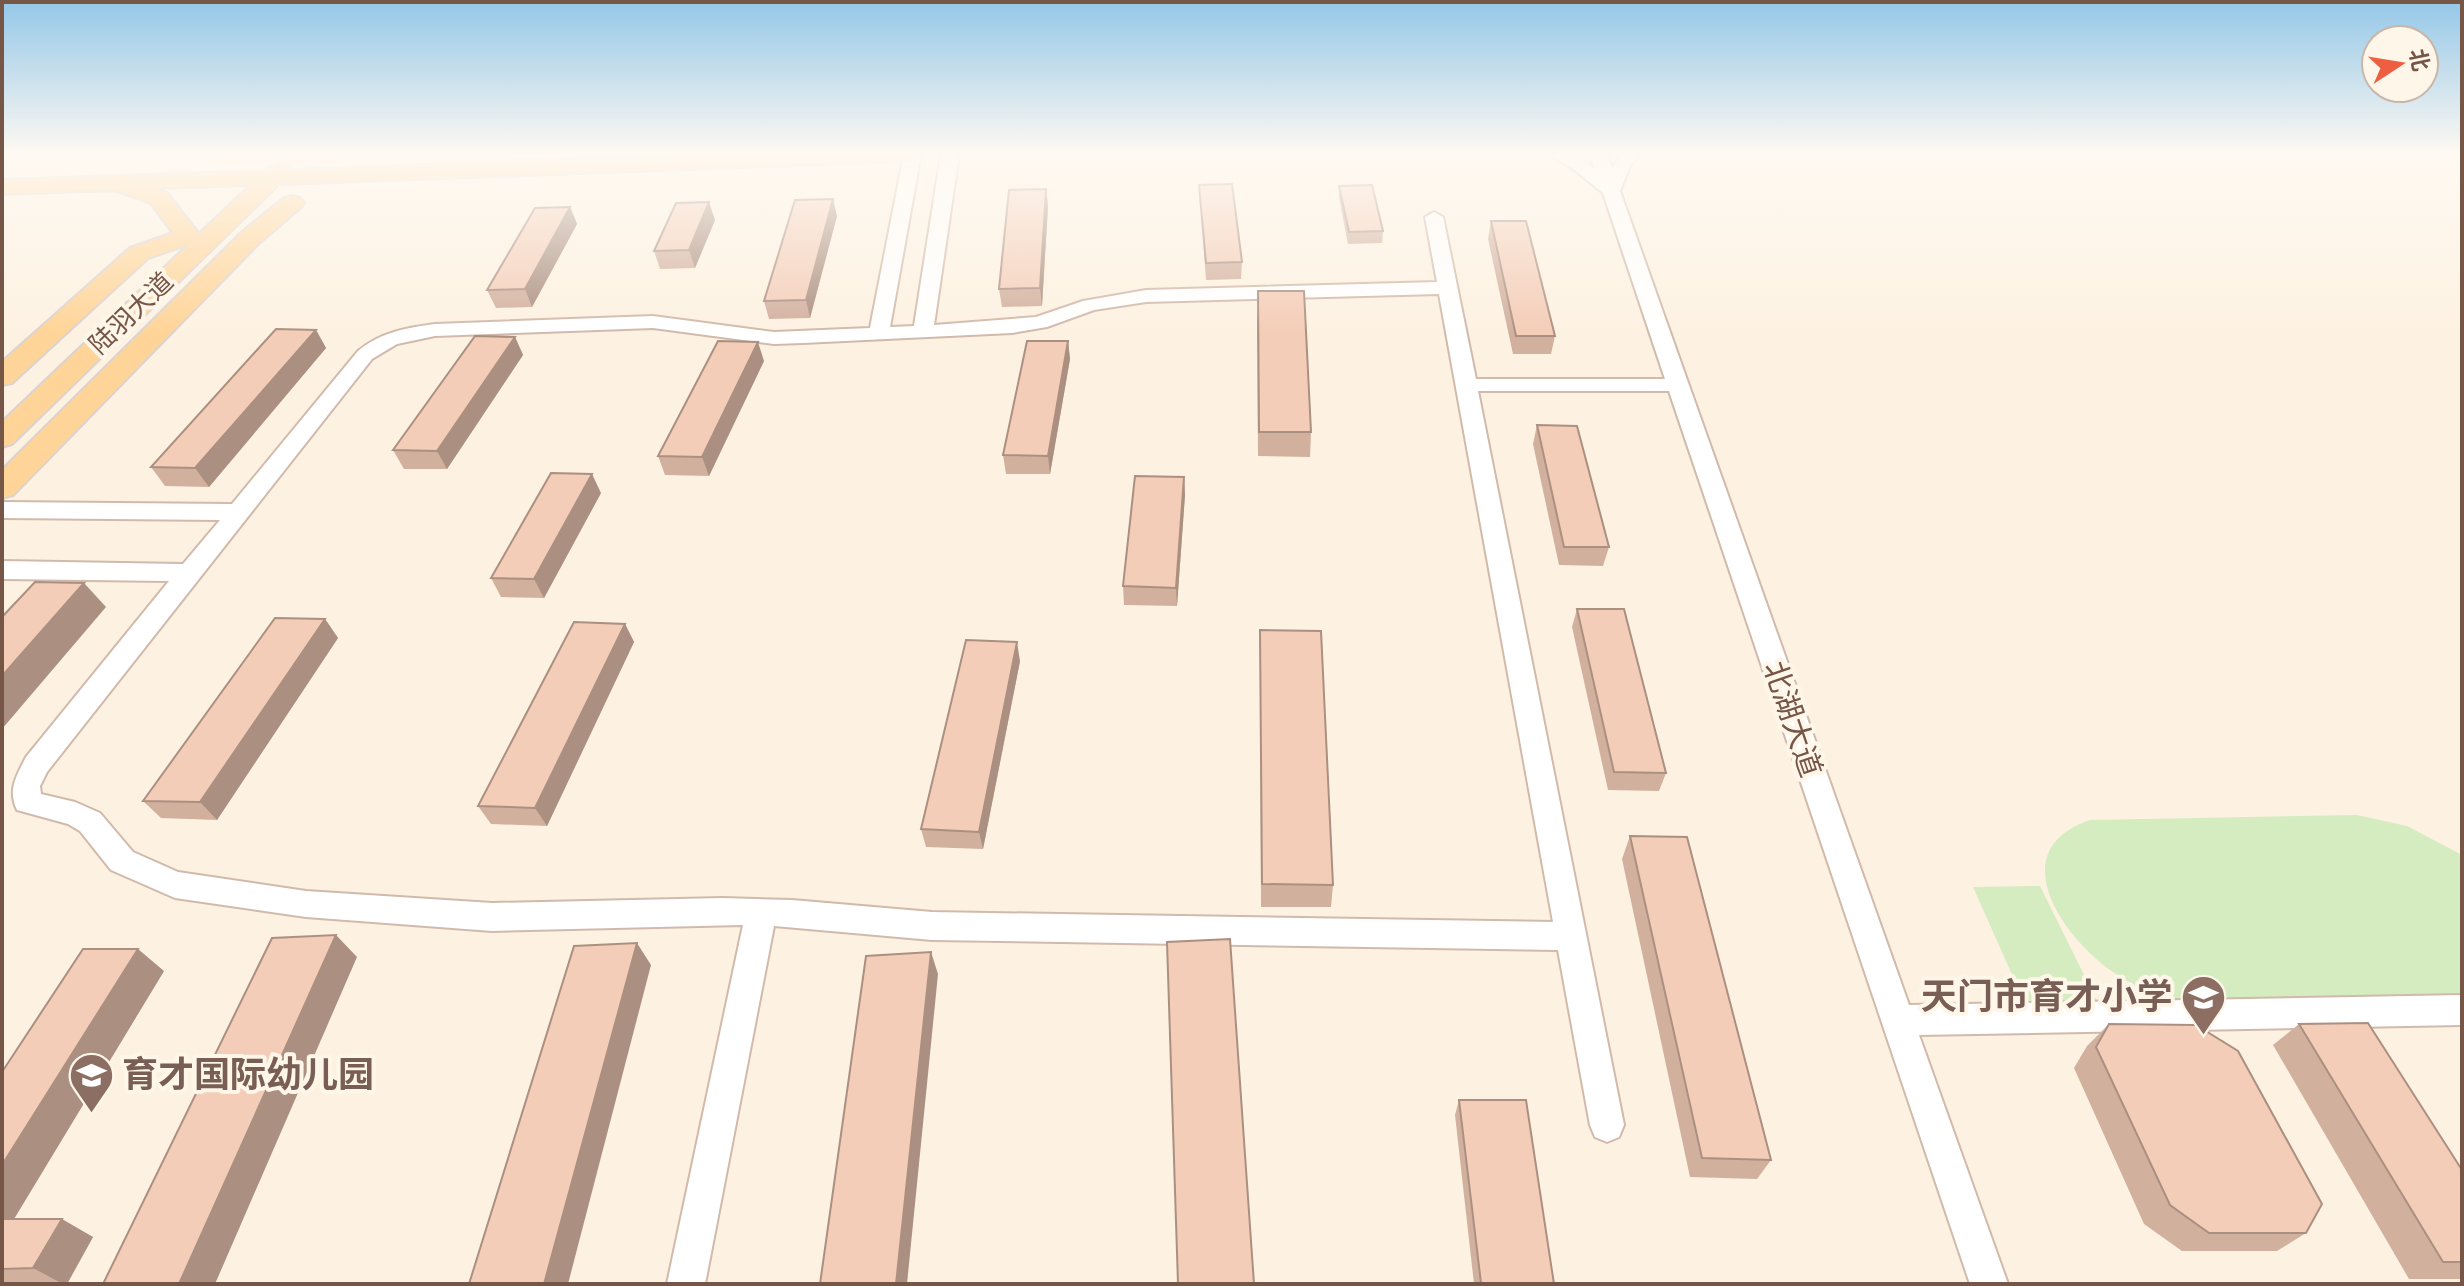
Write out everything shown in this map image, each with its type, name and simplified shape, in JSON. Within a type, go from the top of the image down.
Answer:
[{"type":"main road","points":[[177,214],[200,235]]},
{"type":"main road","name":"陆羽大道","points":[[2,438],[222,214]]},
{"type":"main road","points":[[2,377],[139,253],[260,214]]},
{"type":"main road","points":[[2,488],[250,238],[279,214]]},
{"type":"main road","name":"陆羽大道","points":[[2,411],[200,235]]},
{"type":"street","points":[[879,333],[900,214]]},
{"type":"street","points":[[923,331],[941,214]]},
{"type":"street","name":"北湖大道","points":[[1619,214],[1989,1284]]},
{"type":"street","points":[[1434,217],[1607,1125]]},
{"type":"street","points":[[1448,288],[1146,296],[1090,305],[1040,323],[774,338],[653,322],[435,330],[399,335],[381,342],[365,355],[36,765],[26,786],[27,802],[75,814],[90,822],[122,861],[175,885],[306,904],[420,914],[492,917],[761,912],[932,926],[1022,929],[1571,936]]},
{"type":"street","points":[[1466,385],[1678,385]]},
{"type":"street","points":[[2,510],[239,512]]},
{"type":"street","points":[[2,570],[190,573]]},
{"type":"street","points":[[686,1284],[761,912]]},
{"type":"street","points":[[1897,1020],[2462,1010]]},
{"type":"green space","points":[[2357,815],[2407,826],[2462,855],[2462,1002],[2174,1002],[2128,981],[2094,957],[2060,917],[2049,894],[2045,872],[2049,852],[2063,834],[2090,820]]},
{"type":"green space","points":[[2040,886],[2099,1005],[2026,1006],[1973,887]]},
{"type":"building","points":[[531,214],[566,214],[525,289],[487,290]]},
{"type":"building","points":[[671,214],[704,214],[689,250],[654,251]]},
{"type":"building","points":[[791,214],[829,214],[806,300],[764,301]]},
{"type":"building","points":[[1007,214],[1044,214],[1040,288],[999,289]]},
{"type":"building","points":[[1202,214],[1236,214],[1242,262],[1206,263]]},
{"type":"building","points":[[1345,214],[1379,214],[1383,231],[1349,232]]},
{"type":"building","points":[[1491,221],[1526,221],[1555,336],[1516,336]]},
{"type":"building","points":[[1258,291],[1304,291],[1311,432],[1259,432]]},
{"type":"building","points":[[276,329],[316,330],[195,468],[151,467]]},
{"type":"building","points":[[475,336],[515,337],[437,451],[393,450]]},
{"type":"building","points":[[718,341],[758,342],[702,457],[658,456]]},
{"type":"building","points":[[1027,341],[1068,341],[1048,456],[1003,455]]},
{"type":"building","points":[[1537,425],[1577,426],[1609,547],[1564,547]]},
{"type":"building","points":[[551,473],[592,474],[534,579],[491,578]]},
{"type":"building","points":[[1135,476],[1184,477],[1176,588],[1123,586]]},
{"type":"building","points":[[35,582],[84,583],[2,676],[2,617]]},
{"type":"building","points":[[1577,609],[1624,609],[1666,773],[1614,772]]},
{"type":"building","points":[[275,618],[325,619],[200,802],[143,801]]},
{"type":"building","points":[[574,622],[625,624],[535,808],[478,806]]},
{"type":"building","points":[[1260,630],[1321,631],[1333,885],[1262,884]]},
{"type":"building","points":[[966,640],[1017,642],[979,832],[921,829]]},
{"type":"building","points":[[1630,836],[1687,837],[1771,1160],[1702,1158]]},
{"type":"building","points":[[336,935],[179,1284],[103,1284],[272,938]]},
{"type":"building","points":[[1230,939],[1254,1284],[1178,1284],[1167,942]]},
{"type":"building","points":[[637,943],[544,1284],[469,1284],[574,946]]},
{"type":"building","points":[[83,949],[138,949],[2,1165],[2,1072]]},
{"type":"building","points":[[931,952],[896,1284],[820,1284],[866,956]]},
{"type":"building","points":[[2368,1023],[2462,1170],[2462,1262],[2443,1262],[2299,1024]]},
{"type":"building","points":[[2109,1024],[2196,1025],[2238,1051],[2322,1204],[2306,1233],[2209,1233],[2170,1205],[2096,1047]]},
{"type":"building","points":[[1459,1100],[1526,1100],[1554,1284],[1481,1283]]},
{"type":"building","points":[[2,1219],[62,1219],[33,1268],[2,1269]]},
{"type":"place","name":"天门市育才小学","points":[[2204,1036]]},
{"type":"place","name":"育才国际幼儿园","points":[[91,1114]]}]
